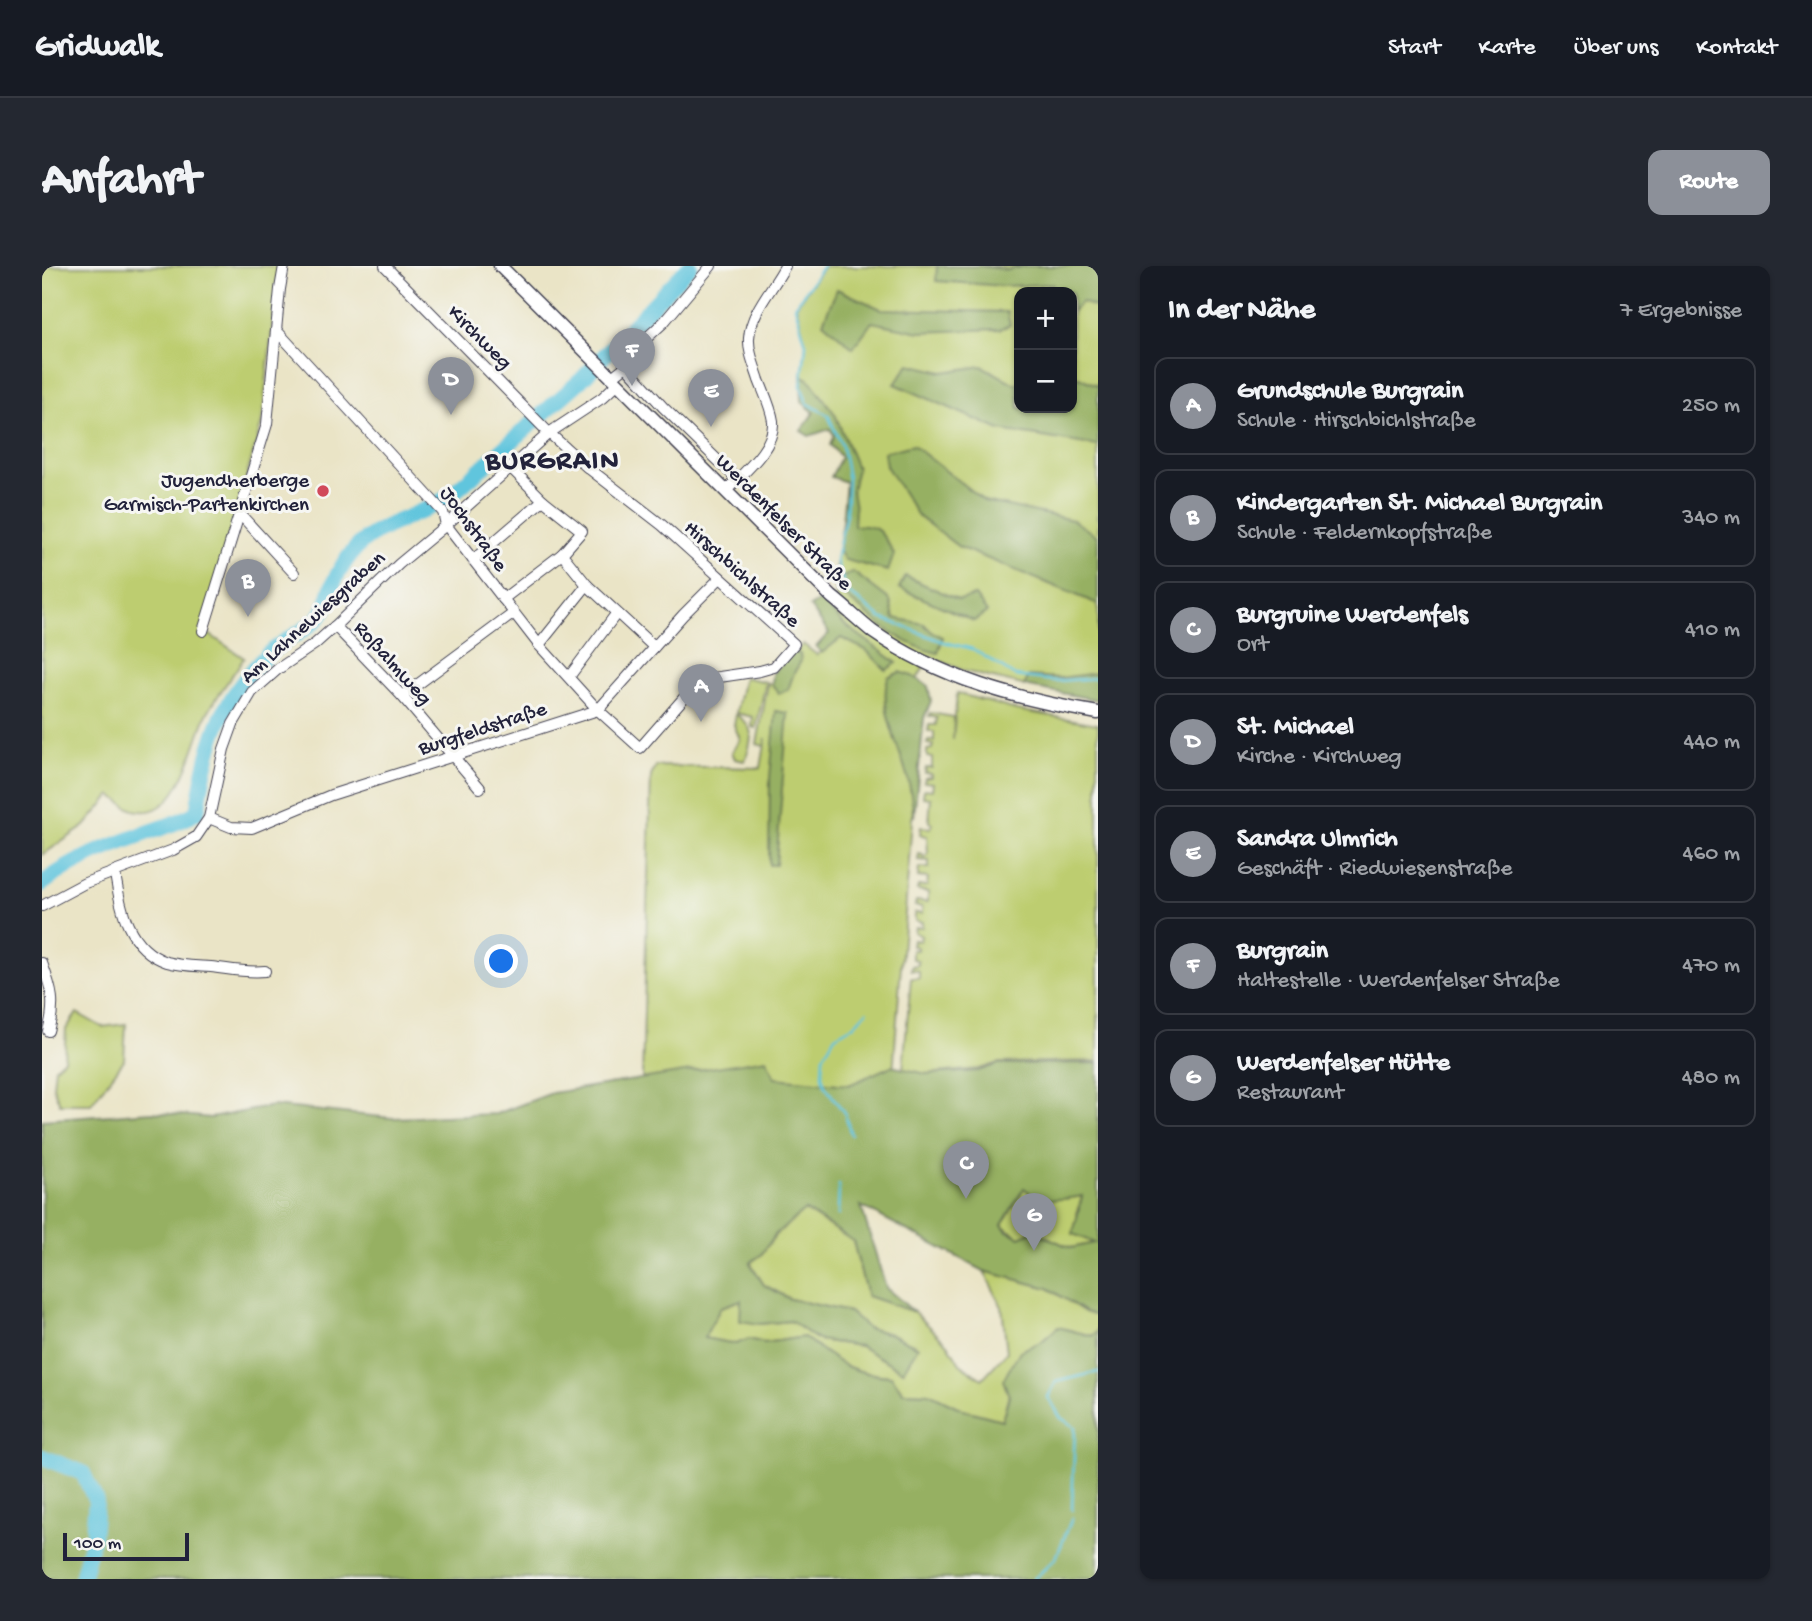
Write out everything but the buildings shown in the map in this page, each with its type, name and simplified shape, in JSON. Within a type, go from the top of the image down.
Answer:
[{"type":"street","points":[[203,631],[268,416],[284,266]]},
{"type":"street","name":"Kirchweg","points":[[385,266],[549,433]]},
{"type":"street","name":"Werdenfelser Straße","points":[[500,266],[832,597],[872,631],[958,678],[1039,703],[1098,713]]},
{"type":"street","name":"Am Lahnewiesgraben","points":[[42,906],[85,883],[186,845],[197,837],[209,818],[224,750],[233,724],[253,692],[278,668],[335,626],[399,564],[549,433],[602,398],[639,345],[664,322],[711,266]]},
{"type":"street","points":[[727,491],[758,458],[770,440],[770,409],[752,359],[749,339],[752,324],[762,302],[785,266]]},
{"type":"street","name":"Jochstraße","points":[[277,331],[433,500],[443,512],[446,525],[539,645],[598,710],[640,748]]},
{"type":"street","points":[[626,366],[663,407],[737,479]]},
{"type":"street","name":"Hirschbichlstraße","points":[[549,433],[587,467],[662,525],[794,644],[774,667],[706,679],[696,684],[640,748]]},
{"type":"street","points":[[503,599],[562,554],[582,531],[543,500],[510,467]]},
{"type":"street","points":[[473,560],[543,500]]},
{"type":"street","points":[[240,514],[294,573]]},
{"type":"street","points":[[562,554],[587,585],[654,647]]},
{"type":"street","points":[[598,710],[720,579]]},
{"type":"street","points":[[539,645],[587,585]]},
{"type":"street","points":[[402,696],[514,613]]},
{"type":"street","points":[[569,677],[616,614]]},
{"type":"street","name":"Roßalmweg","points":[[335,626],[402,696],[480,788]]},
{"type":"street","name":"Burgfeldstraße","points":[[209,818],[231,827],[252,828],[331,795],[598,710]]},
{"type":"street","points":[[115,873],[119,897],[130,931],[150,953],[169,962],[251,972],[265,971]]},
{"type":"street","points":[[42,963],[52,989],[52,1017],[48,1031]]},
{"type":"green space","points":[[42,266],[279,266],[262,422],[203,630],[244,658],[208,712],[183,777],[163,804],[150,811],[134,810],[111,795],[85,826],[42,855]]},
{"type":"green space","points":[[824,266],[1098,266],[1098,698],[1022,685],[964,671],[930,656],[916,681],[915,779],[893,1073],[848,1087],[746,1078],[642,1079],[651,776],[656,766],[761,768],[766,738],[764,746],[757,744],[768,683],[776,684],[779,670],[803,644],[817,655],[836,635],[836,560],[846,514],[848,479],[842,446],[801,386],[806,344],[796,306]]},
{"type":"green space","points":[[937,266],[980,266],[1008,270],[1026,266],[1098,266],[1098,308],[1081,302],[1077,306],[1077,287],[1053,287],[1052,284],[1004,286],[936,281]]},
{"type":"green space","points":[[837,289],[881,309],[1007,312],[1010,325],[1000,329],[920,332],[872,322],[853,348],[823,322]]},
{"type":"green space","points":[[909,364],[943,372],[982,366],[1014,383],[1014,413],[1077,413],[1079,377],[1098,386],[1098,446],[1000,430],[895,384]]},
{"type":"green space","points":[[801,375],[809,379],[835,414],[857,468],[852,490],[854,526],[875,528],[883,535],[894,554],[888,571],[845,560],[839,551],[846,482],[831,477],[841,457],[830,445],[834,435],[830,429],[809,436],[801,431],[814,412],[802,402]]},
{"type":"green space","points":[[913,445],[984,501],[1073,520],[1098,537],[1098,604],[959,547],[918,516],[886,466],[884,452]]},
{"type":"green space","points":[[853,572],[890,600],[894,618],[924,624],[943,637],[938,653],[909,643],[896,635],[834,587],[837,580]]},
{"type":"green space","points":[[905,576],[959,600],[975,596],[987,612],[974,621],[899,588]]},
{"type":"green space","points":[[821,600],[844,624],[897,663],[886,670],[866,650],[841,638],[822,653],[816,647],[829,633],[810,607]]},
{"type":"green space","points":[[793,651],[800,654],[801,661],[788,690],[779,693],[772,685],[773,673]]},
{"type":"green space","points":[[900,672],[928,686],[931,701],[924,718],[914,817],[908,779],[891,728],[886,702],[888,677]]},
{"type":"green space","points":[[1098,673],[1098,700],[1024,686],[1029,676],[1060,678]]},
{"type":"green space","points":[[744,677],[766,682],[756,728],[752,727],[753,717],[736,713]]},
{"type":"green space","points":[[957,693],[1016,710],[1098,724],[1098,1061],[998,1063],[979,1069],[926,1074],[903,1069],[911,978],[919,978],[919,971],[911,970],[912,966],[918,965],[918,960],[912,959],[912,950],[917,950],[917,947],[912,946],[913,940],[920,941],[921,936],[914,932],[915,927],[922,927],[922,922],[915,921],[915,913],[922,913],[922,907],[915,906],[916,901],[928,902],[928,892],[917,890],[918,886],[927,886],[928,878],[918,877],[919,868],[929,868],[929,861],[918,860],[919,854],[923,855],[924,859],[928,854],[927,836],[920,835],[921,827],[931,828],[932,823],[929,822],[931,798],[923,797],[924,789],[932,790],[933,783],[924,782],[925,778],[931,777],[931,774],[925,773],[926,768],[932,768],[932,758],[927,757],[927,750],[932,749],[933,745],[927,744],[928,741],[934,741],[934,732],[928,731],[929,725],[936,725],[937,718],[929,716],[930,713],[954,717],[953,740]]},
{"type":"green space","points":[[776,711],[788,713],[776,865],[769,865],[770,778]]},
{"type":"green space","points":[[736,714],[747,725],[751,735],[745,761],[735,759],[732,752],[740,739],[734,725]]},
{"type":"green space","points":[[77,1013],[102,1027],[126,1024],[124,1060],[91,1104],[60,1104],[53,1087],[55,1067],[64,1059],[66,1029]]},
{"type":"green space","points":[[766,1059],[775,1078],[849,1085],[891,1066],[927,1074],[978,1071],[998,1064],[1098,1063],[1098,1316],[1085,1312],[1048,1288],[984,1271],[861,1206],[886,1288],[914,1312],[867,1296],[853,1241],[805,1210],[775,1235],[761,1255],[750,1263],[764,1285],[790,1299],[849,1312],[867,1328],[891,1334],[918,1347],[903,1371],[860,1346],[818,1340],[791,1321],[760,1324],[740,1321],[741,1300],[721,1307],[704,1338],[736,1344],[749,1339],[764,1343],[804,1337],[844,1365],[864,1372],[891,1376],[903,1392],[929,1393],[964,1410],[1002,1420],[1009,1396],[1003,1380],[1020,1351],[1041,1342],[1058,1327],[1092,1336],[1098,1331],[1098,1579],[42,1579],[42,1120],[152,1112],[211,1118],[273,1106],[392,1118],[496,1114],[552,1093]],"holes":[[[1024,1188],[1030,1193],[1051,1199],[1082,1196],[1073,1234],[1094,1243],[1071,1248],[1033,1231],[1020,1237],[1007,1231],[1002,1225]]]},
{"type":"green space","points":[[1024,1188],[1083,1196],[1076,1213],[1095,1243],[1071,1248],[1034,1231],[1020,1237],[1002,1225]]},
{"type":"green space","points":[[804,1210],[853,1241],[867,1296],[914,1312],[948,1344],[960,1364],[982,1379],[1007,1352],[1002,1307],[984,1271],[1048,1288],[1085,1312],[1098,1316],[1098,1331],[1093,1336],[1058,1327],[1041,1342],[1020,1351],[1002,1420],[964,1410],[929,1393],[903,1392],[891,1376],[864,1372],[844,1365],[804,1337],[764,1343],[749,1339],[736,1344],[703,1338],[721,1307],[742,1299],[760,1324],[791,1321],[818,1340],[860,1346],[903,1371],[917,1346],[891,1334],[867,1328],[849,1312],[790,1299],[764,1285],[750,1262],[761,1255],[775,1235]]},
{"type":"waterway","points":[[42,884],[90,856],[197,812],[211,746],[226,708],[237,690],[268,654],[320,616],[338,574],[355,549],[376,532],[451,495],[581,380],[690,266]]},
{"type":"waterway","points":[[823,266],[795,306],[806,344],[801,386],[807,403],[828,415],[842,446],[848,479],[846,514],[836,560],[846,591],[881,618],[944,642],[973,649],[1015,676],[1056,681],[1098,678]]},
{"type":"waterway","points":[[851,1135],[845,1114],[825,1086],[822,1076],[823,1057],[835,1036],[853,1026],[867,1011]]},
{"type":"waterway","points":[[838,1215],[839,1185]]},
{"type":"waterway","points":[[1072,1510],[1075,1427],[1061,1418],[1048,1397],[1056,1382],[1098,1372]]},
{"type":"waterway","points":[[42,1457],[83,1473],[96,1501],[93,1536],[82,1579]]},
{"type":"waterway","points":[[1034,1579],[1056,1558],[1072,1518]]},
{"type":"place","name":"Burgrain","points":[[632,386]]},
{"type":"place","name":"St. Michael","points":[[451,415]]},
{"type":"place","name":"Sandra Ulmrich","points":[[711,427]]},
{"type":"place","name":"Jugendherberge Garmisch-Partenkirchen","points":[[323,491]]},
{"type":"place","name":"Kindergarten St. Michael Burgrain","points":[[248,617]]},
{"type":"place","name":"Grundschule Burgrain","points":[[701,722]]},
{"type":"place","name":"Burgruine Werdenfels","points":[[966,1199]]},
{"type":"place","name":"Werdenfelser Hütte","points":[[1034,1251]]},
{"type":"district","name":"BURGRAIN","points":[[553,458]]}]
